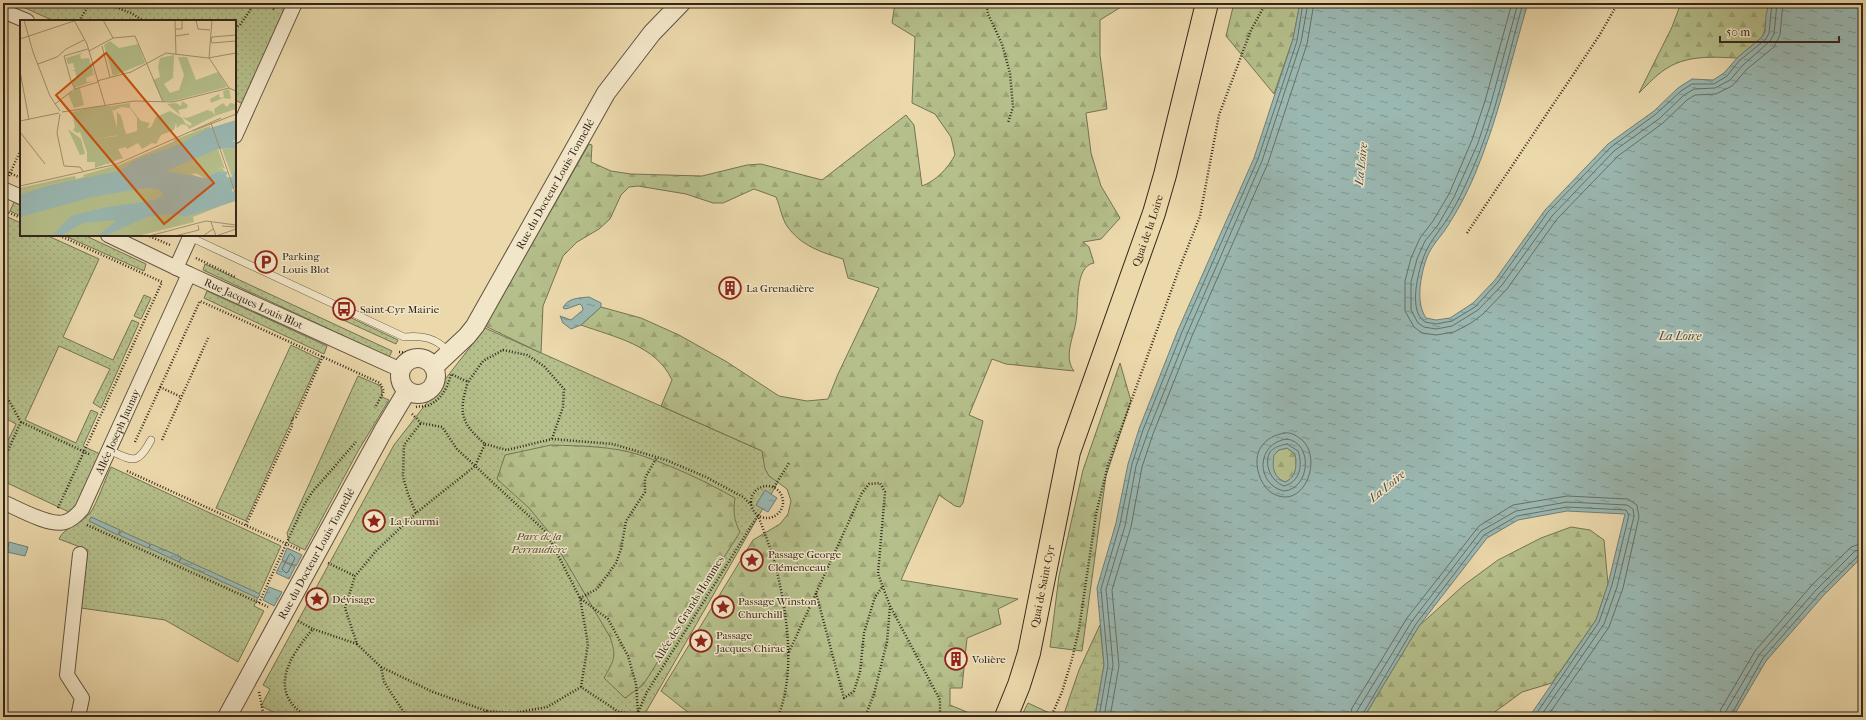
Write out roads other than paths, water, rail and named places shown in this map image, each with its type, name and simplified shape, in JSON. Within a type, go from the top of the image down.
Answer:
[{"type":"main road","name":"Quai de la Loire","points":[[1069,452],[1154,213],[1166,175],[1207,3]]},
{"type":"main road","name":"Quai de Saint-Cyr","points":[[1006,717],[1019,685],[1029,653],[1069,452]]},
{"type":"street","points":[[236,131],[295,3]]},
{"type":"street","name":"Rue du Docteur Louis Tonnellé","points":[[432,361],[449,352],[475,326],[606,93],[652,33],[682,3]]},
{"type":"street","points":[[3,11],[25,20]]},
{"type":"street","points":[[5,185],[20,196]]},
{"type":"street","name":"Rue Jacques Louis Blot","points":[[113,236],[127,239],[176,268],[401,370]]},
{"type":"street","points":[[176,268],[190,236]]},
{"type":"street","name":"Allée Joseph Jaunay","points":[[3,502],[51,522],[64,523],[74,518],[82,510],[189,274]]},
{"type":"street","points":[[416,358],[432,361],[436,377],[435,382],[428,391],[418,395],[407,391],[400,381],[401,370],[404,364],[416,358]]},
{"type":"street","name":"Rue du Docteur Louis Tonnellé","points":[[227,717],[314,556],[407,391]]},
{"type":"street","points":[[78,717],[82,698],[67,675],[80,554]]},
{"type":"lane","points":[[190,236],[404,337],[419,335],[432,338],[449,352]]},
{"type":"lane","points":[[106,455],[136,459],[143,456],[151,440]]},
{"type":"water","name":"La Loire","points":[[1300,3],[1528,3],[1491,132],[1475,174],[1458,209],[1431,249],[1425,263],[1420,284],[1421,305],[1426,318],[1436,320],[1450,318],[1473,303],[1495,280],[1545,210],[1608,144],[1654,111],[1678,88],[1692,79],[1713,80],[1724,73],[1737,58],[1762,37],[1765,32],[1766,15],[1769,3],[1863,3],[1863,556],[1823,596],[1766,661],[1733,717],[1529,717],[1596,620],[1608,584],[1625,514],[1567,511],[1518,520],[1487,538],[1419,626],[1364,717],[1095,717],[1104,665],[1097,588],[1116,523],[1128,464],[1139,429],[1178,330],[1254,158],[1293,39]],"holes":[[[1287,448],[1295,454],[1296,462],[1294,474],[1285,482],[1281,480],[1274,471],[1274,455],[1279,450]]]},
{"type":"water","points":[[589,297],[601,303],[601,307],[581,325],[571,329],[563,323],[560,316],[571,320],[583,310],[580,304],[566,309],[563,308],[567,302],[574,299]]},
{"type":"water","points":[[765,490],[777,498],[768,512],[756,505]]},
{"type":"water","points":[[91,517],[120,530],[118,535],[89,521]]},
{"type":"water","points":[[121,531],[150,544],[148,548],[119,535]]},
{"type":"water","points":[[9,542],[28,547],[25,556],[7,552]]},
{"type":"water","points":[[151,544],[181,557],[179,562],[149,548]]},
{"type":"water","points":[[287,548],[302,555],[296,566],[282,560]]},
{"type":"water","points":[[181,558],[260,594],[258,598],[179,562]]},
{"type":"water","points":[[282,561],[295,567],[289,579],[276,573]]},
{"type":"water","points":[[269,587],[282,592],[274,606],[263,600]]},
{"type":"place","name":"Parking Louis Blot","points":[[266,262]]},
{"type":"place","name":"La Grenadière","points":[[730,288]]},
{"type":"place","name":"Saint-Cyr Mairie","points":[[344,309]]},
{"type":"place","name":"La Fourmi","points":[[374,521]]},
{"type":"place","name":"Passage George Clémenceau","points":[[752,560]]},
{"type":"place","name":"Dévisage","points":[[317,599]]},
{"type":"place","name":"Passage Winston Churchill","points":[[723,607]]},
{"type":"place","name":"Passage Jacques Chirac","points":[[701,641]]},
{"type":"place","name":"Volière","points":[[956,659]]},
{"type":"park label","name":"Parc de la Perraudière","points":[[539,542]]}]
